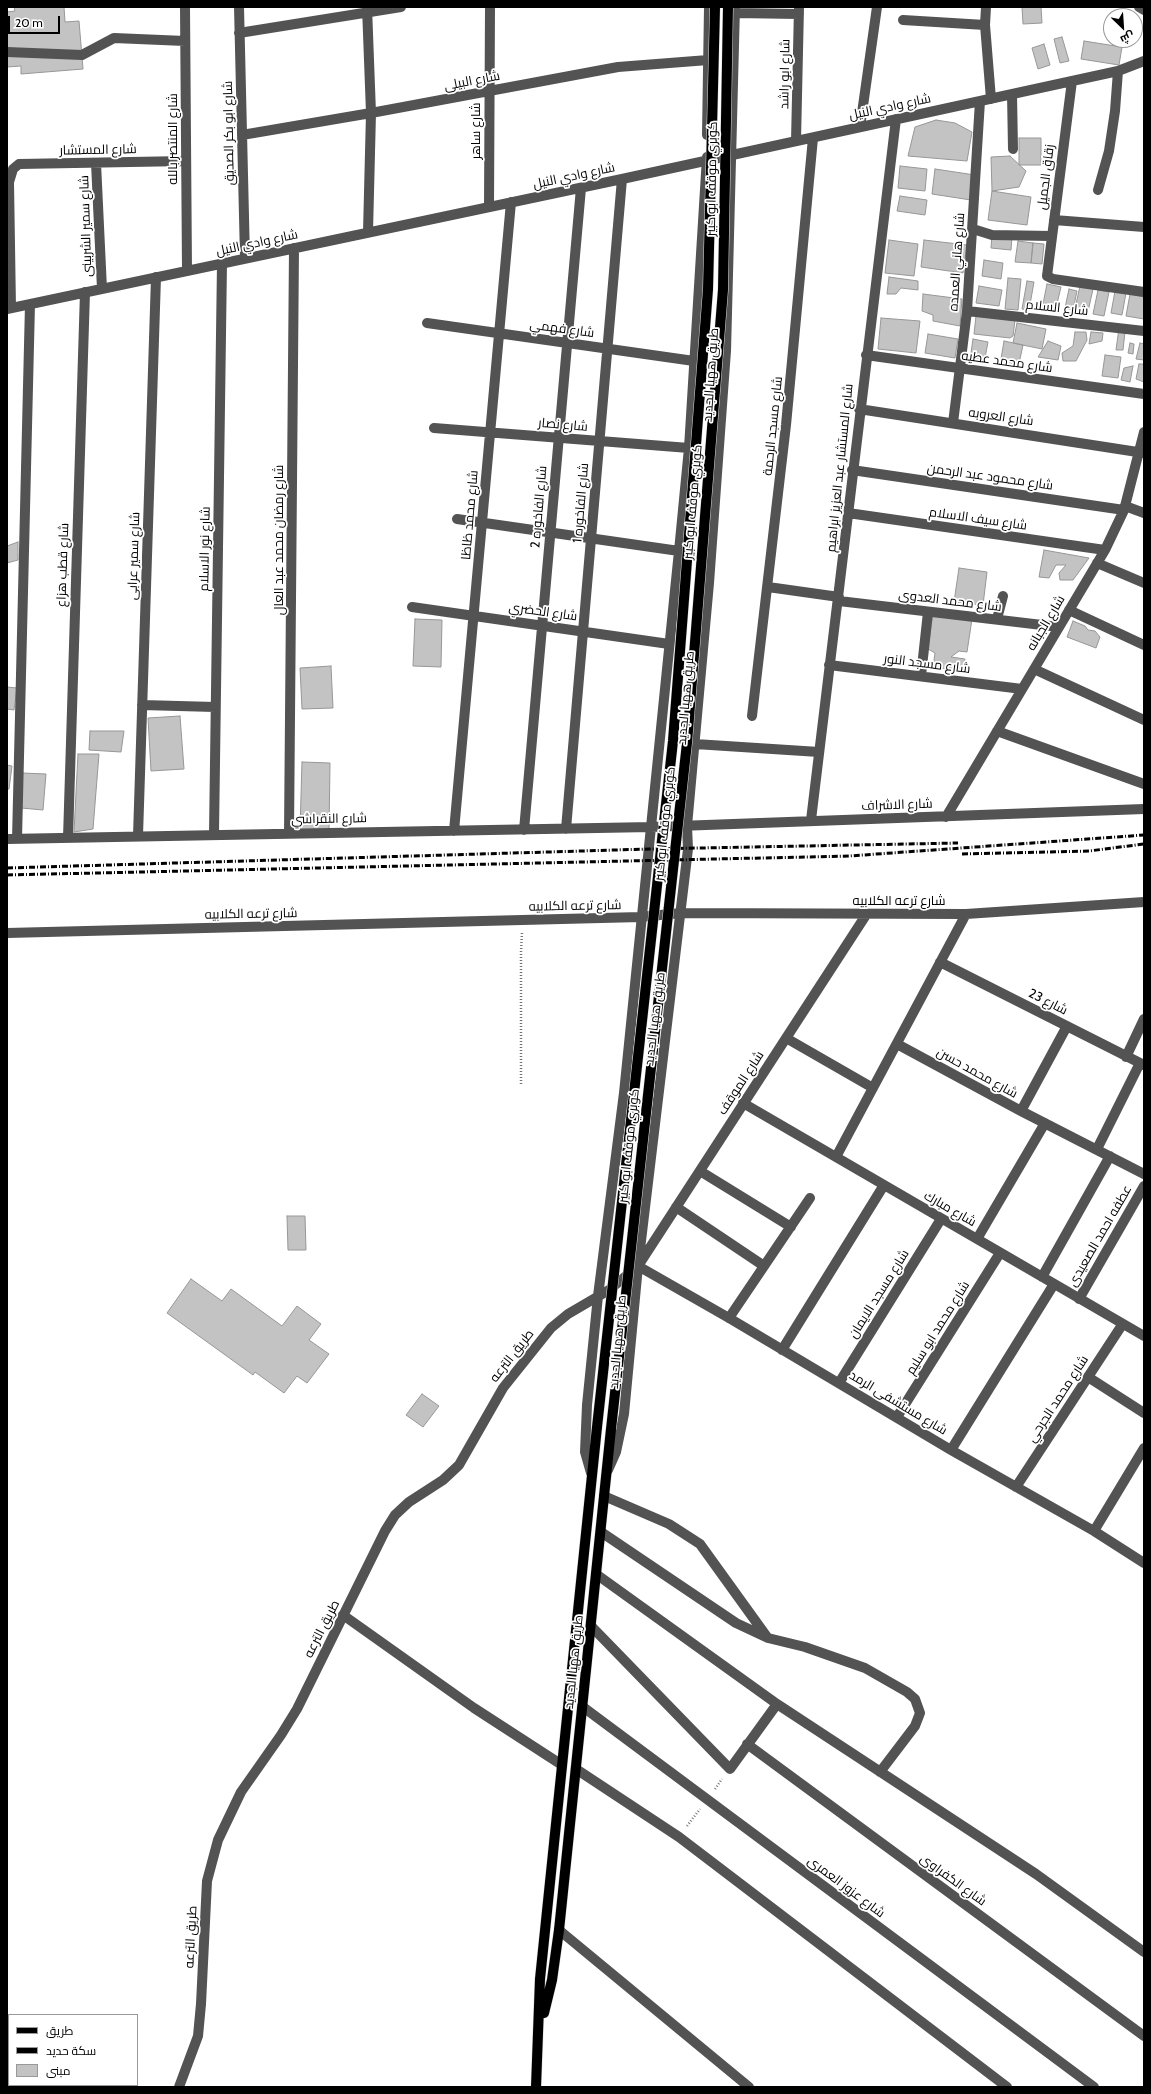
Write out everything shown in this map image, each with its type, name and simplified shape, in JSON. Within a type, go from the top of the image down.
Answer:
[{"type":"main road","name":"كوبري موقف ابو كبير","points":[[591,1473],[673,733],[708,289],[715,7]]},
{"type":"main road","name":"كوبري موقف ابو كبير","points":[[606,1474],[687,735],[723,290],[733,9]]},
{"type":"main road","name":"طريق ههيا الجديد","points":[[536,2087],[540,2028],[540,1979],[591,1473]]},
{"type":"main road","name":"طريق ههيا الجديد","points":[[540,2028],[552,1980],[559,1930],[606,1474]]},
{"type":"street","name":"شارع المنتصر بالله","points":[[185,7],[187,271]]},
{"type":"street","name":"شارع ابو بكر الصديق","points":[[239,7],[245,258]]},
{"type":"street","points":[[239,33],[368,10],[400,7]]},
{"type":"street","name":"شارع ساهر","points":[[489,207],[490,7]]},
{"type":"street","name":"طريق ههيا الجديد","points":[[591,1473],[585,1452],[585,1428],[598,1296],[624,1093],[679,551],[688,448],[707,160],[709,7]]},
{"type":"street","points":[[860,127],[877,7]]},
{"type":"street","points":[[986,7],[984,25],[991,99]]},
{"type":"street","points":[[1139,7],[1144,10]]},
{"type":"street","points":[[733,9],[799,10]]},
{"type":"street","name":"طريق ههيا الجديد","points":[[606,1474],[616,1452],[624,1414],[638,1266],[688,848],[687,826],[710,583],[726,359],[732,155],[733,9]]},
{"type":"street","points":[[368,10],[371,113],[368,232]]},
{"type":"street","name":"شارع ابو راشد","points":[[796,141],[799,10]]},
{"type":"street","points":[[904,20],[984,25]]},
{"type":"street","points":[[7,52],[82,55],[114,38],[185,41]]},
{"type":"street","name":"شارع البيلى","points":[[242,135],[371,113],[618,67],[708,60]]},
{"type":"street","name":"شارع وادي النيل","points":[[9,308],[813,138],[1118,71],[1144,61]]},
{"type":"street","points":[[1098,190],[1109,151],[1115,112],[1118,71]]},
{"type":"street","name":"زقاق الجميل","points":[[1072,81],[1047,276],[1053,279],[1144,292]]},
{"type":"street","points":[[1012,94],[1013,149]]},
{"type":"street","name":"شارع هاني العمده","points":[[953,423],[966,311],[973,229],[980,101]]},
{"type":"street","name":"شارع المستشار عبد العزيز ابراهيم","points":[[811,820],[829,664],[839,599],[852,470],[896,119]]},
{"type":"street","name":"شارع مسجد الرحمة","points":[[752,716],[786,425],[813,138]]},
{"type":"street","name":"شارع المستشار","points":[[9,308],[9,182],[13,169],[19,164],[186,161]]},
{"type":"street","name":"شارع سمير الشربينى","points":[[96,163],[102,289]]},
{"type":"street","name":"شارع الفاخوره 1","points":[[566,829],[622,179]]},
{"type":"street","name":"شارع الفاخوره 2","points":[[524,830],[581,188]]},
{"type":"street","name":"شارع محمد ظاظا","points":[[454,831],[511,202]]},
{"type":"street","points":[[1054,220],[1144,227]]},
{"type":"street","points":[[973,229],[992,235],[1051,236]]},
{"type":"street","name":"شارع رمضان محمد عبد العال","points":[[289,833],[294,248]]},
{"type":"street","name":"شارع نور الاسلام","points":[[214,834],[222,263]]},
{"type":"street","name":"شارع سمير عرابى","points":[[138,836],[156,277]]},
{"type":"street","name":"شارع قطب هزاع","points":[[68,838],[85,292]]},
{"type":"street","points":[[12,839],[30,304]]},
{"type":"street","name":"شارع السلام","points":[[966,311],[1144,331]]},
{"type":"street","name":"شارع فهمي","points":[[427,323],[694,361]]},
{"type":"street","name":"شارع محمد عطيه","points":[[866,355],[1144,394]]},
{"type":"street","name":"شارع العروبه","points":[[860,409],[1141,452]]},
{"type":"street","name":"شارع نصار","points":[[434,428],[688,448]]},
{"type":"street","name":"شارع الجبانه","points":[[946,816],[1105,550],[1124,508],[1141,452],[1144,432]]},
{"type":"street","name":"شارع محمود عبد الرحمن","points":[[852,470],[1124,508],[1144,513]]},
{"type":"street","name":"شارع سيف الاسلام","points":[[848,513],[1105,550]]},
{"type":"street","points":[[457,519],[679,551]]},
{"type":"street","points":[[1097,563],[1144,583]]},
{"type":"street","name":"شارع محمد العدوى","points":[[768,587],[928,612],[1059,627]]},
{"type":"street","points":[[997,620],[1003,596]]},
{"type":"street","name":"شارع الحضري","points":[[412,607],[669,644]]},
{"type":"street","points":[[1069,610],[1144,644]]},
{"type":"street","points":[[921,676],[928,612]]},
{"type":"street","name":"شارع مسجد النور","points":[[829,664],[1022,688]]},
{"type":"street","points":[[1034,669],[1144,720]]},
{"type":"street","points":[[142,705],[215,708]]},
{"type":"street","points":[[997,731],[1144,784]]},
{"type":"street","points":[[695,744],[819,752]]},
{"type":"street","name":"شارع الاشراف","points":[[651,827],[1144,809]]},
{"type":"street","name":"شارع النقراشي","points":[[12,839],[214,834],[651,827]]},
{"type":"street","name":"شارع ترعه الكلابيه","points":[[7,933],[641,917],[680,913],[866,915],[966,914],[1144,902]]},
{"type":"street","points":[[836,1157],[966,914]]},
{"type":"street","name":"شارع الموقف","points":[[638,1266],[866,915]]},
{"type":"street","name":"شارع 23","points":[[940,962],[1142,1064]]},
{"type":"street","points":[[1126,1057],[1144,1020]]},
{"type":"street","points":[[1021,1111],[1067,1026]]},
{"type":"street","points":[[786,1038],[873,1088]]},
{"type":"street","name":"شارع محمد حسن","points":[[896,1044],[1021,1111],[1144,1174]]},
{"type":"street","points":[[1097,1149],[1142,1064]]},
{"type":"street","name":"شارع مبارك","points":[[743,1103],[1122,1325],[1143,1334]]},
{"type":"street","points":[[977,1239],[1046,1123]]},
{"type":"street","points":[[1042,1277],[1110,1156]]},
{"type":"street","points":[[700,1171],[791,1226]]},
{"type":"street","points":[[782,1350],[884,1185]]},
{"type":"street","name":"عطفه احمد الصعيدى","points":[[1079,1299],[1144,1186]]},
{"type":"street","points":[[729,1318],[810,1198]]},
{"type":"street","points":[[676,1207],[764,1266]]},
{"type":"street","name":"شارع مسجد الايمان","points":[[839,1383],[941,1219]]},
{"type":"street","name":"شارع محمد ابو سليم","points":[[897,1418],[1000,1253]]},
{"type":"street","name":"طريق الترعه","points":[[179,2087],[198,2036],[207,1881],[218,1840],[241,1792],[281,1735],[297,1708],[385,1531],[395,1515],[409,1502],[443,1480],[459,1465],[503,1388],[551,1328],[568,1314],[621,1282],[638,1266]]},
{"type":"street","name":"شارع مستشفى الرمد","points":[[638,1266],[729,1318],[951,1450],[1094,1531],[1144,1563]]},
{"type":"street","points":[[951,1450],[1054,1284]]},
{"type":"street","name":"شارع محمد الجرحي","points":[[1016,1487],[1122,1325]]},
{"type":"street","points":[[1088,1377],[1144,1413]]},
{"type":"street","points":[[1094,1531],[1144,1448]]},
{"type":"street","points":[[604,1496],[669,1524],[700,1544],[768,1638]]},
{"type":"street","points":[[601,1532],[736,1623],[768,1638],[806,1647],[865,1668],[907,1692],[915,1699],[920,1713],[915,1726],[880,1772]]},
{"type":"street","points":[[596,1574],[777,1704],[1036,1874],[1144,1952]]},
{"type":"street","points":[[343,1615],[474,1708],[562,1765]]},
{"type":"street","points":[[591,1626],[730,1769],[777,1704]]},
{"type":"street","name":"شارع عزوز العمرى","points":[[583,1707],[1094,2087]]},
{"type":"street","name":"شارع الكفراوى","points":[[747,1744],[1144,2036]]},
{"type":"street","points":[[576,1768],[679,1837],[868,1979],[1006,2087]]},
{"type":"street","points":[[559,1930],[749,2087]]},
{"type":"path","points":[[521,1084],[521,952],[523,920]]},
{"type":"building","points":[[14,7],[64,7],[65,22],[79,21],[83,69],[21,74],[21,66],[7,67],[7,12],[15,11]]},
{"type":"building","points":[[1022,7],[1041,7],[1042,23],[1023,24]]},
{"type":"building","points":[[1062,37],[1069,61],[1060,63],[1054,39]]},
{"type":"building","points":[[1084,41],[1103,44],[1103,48],[1122,48],[1119,65],[1081,59]]},
{"type":"building","points":[[1044,44],[1050,65],[1038,69],[1032,48]]},
{"type":"building","points":[[936,120],[955,123],[972,132],[967,161],[908,156],[915,127]]},
{"type":"building","points":[[1019,138],[1041,138],[1041,165],[1019,165]]},
{"type":"building","points":[[1010,156],[1026,171],[1019,187],[992,191],[991,157]]},
{"type":"building","points":[[900,166],[927,169],[925,191],[898,188]]},
{"type":"building","points":[[935,169],[975,175],[971,200],[932,194]]},
{"type":"building","points":[[992,191],[1031,197],[1027,225],[988,220]]},
{"type":"building","points":[[900,196],[927,200],[925,215],[897,211]]},
{"type":"building","points":[[992,235],[1012,237],[1011,250],[991,248]]},
{"type":"building","points":[[889,240],[918,244],[914,276],[885,273]]},
{"type":"building","points":[[924,240],[967,245],[963,273],[921,267]]},
{"type":"building","points":[[1018,241],[1033,243],[1031,263],[1015,262]]},
{"type":"building","points":[[1033,243],[1044,244],[1042,264],[1031,263]]},
{"type":"building","points":[[984,260],[1003,263],[1001,279],[982,276]]},
{"type":"building","points":[[889,277],[918,281],[918,290],[901,288],[896,294],[887,294]]},
{"type":"building","points":[[1008,278],[1021,279],[1018,310],[1005,309]]},
{"type":"building","points":[[1027,281],[1034,282],[1029,310],[1022,309]]},
{"type":"building","points":[[1047,284],[1061,287],[1055,312],[1042,309]]},
{"type":"building","points":[[979,286],[1002,290],[999,306],[976,303]]},
{"type":"building","points":[[1080,286],[1093,289],[1087,316],[1074,313]]},
{"type":"building","points":[[1069,289],[1077,291],[1073,310],[1065,308]]},
{"type":"building","points":[[1098,290],[1109,292],[1104,316],[1093,314]]},
{"type":"building","points":[[1115,291],[1126,293],[1122,315],[1111,313]]},
{"type":"building","points":[[923,294],[962,299],[960,326],[933,321],[933,315],[922,311]]},
{"type":"building","points":[[1130,294],[1144,297],[1144,319],[1126,316]]},
{"type":"building","points":[[976,316],[1015,320],[1013,336],[1010,338],[974,334]]},
{"type":"building","points":[[881,318],[920,321],[916,353],[878,349]]},
{"type":"building","points":[[1017,323],[1046,329],[1042,349],[1013,343]]},
{"type":"building","points":[[1119,328],[1125,332],[1123,350],[1116,350]]},
{"type":"building","points":[[1075,332],[1086,332],[1087,340],[1076,361],[1063,361],[1062,353],[1073,346]]},
{"type":"building","points":[[1091,332],[1103,333],[1102,341],[1089,344]]},
{"type":"building","points":[[928,334],[958,339],[955,358],[925,353]]},
{"type":"building","points":[[973,339],[988,342],[984,363],[970,360]]},
{"type":"building","points":[[1004,341],[1023,345],[1018,368],[1000,365]]},
{"type":"building","points":[[1048,341],[1061,346],[1058,360],[1038,357]]},
{"type":"building","points":[[1130,343],[1134,344],[1133,354],[1128,353]]},
{"type":"building","points":[[1140,343],[1144,344],[1144,360],[1136,359]]},
{"type":"building","points":[[1105,355],[1121,357],[1118,378],[1102,376]]},
{"type":"building","points":[[1139,364],[1144,364],[1144,382],[1136,379]]},
{"type":"building","points":[[1133,366],[1130,382],[1121,380],[1124,368]]},
{"type":"building","points":[[18,542],[18,560],[7,563],[7,546]]},
{"type":"building","points":[[1044,550],[1089,558],[1073,580],[1060,580],[1059,573],[1066,565],[1056,565],[1049,578],[1039,577]]},
{"type":"building","points":[[959,568],[987,572],[983,605],[954,602]]},
{"type":"building","points":[[933,613],[972,619],[967,652],[959,651],[951,657],[965,659],[964,671],[933,667],[935,653],[928,649]]},
{"type":"building","points":[[415,619],[442,620],[441,667],[413,666]]},
{"type":"building","points":[[1073,621],[1085,626],[1088,630],[1095,631],[1100,637],[1096,648],[1067,637]]},
{"type":"building","points":[[331,666],[333,708],[302,709],[300,668]]},
{"type":"building","points":[[7,687],[17,688],[14,710],[7,709]]},
{"type":"building","points":[[180,716],[184,769],[151,771],[148,718]]},
{"type":"building","points":[[90,731],[124,731],[121,752],[89,750]]},
{"type":"building","points":[[78,754],[99,754],[93,829],[74,832]]},
{"type":"building","points":[[302,762],[330,763],[329,830],[300,830]]},
{"type":"building","points":[[7,765],[12,766],[9,789],[7,789]]},
{"type":"building","points":[[22,773],[46,774],[43,810],[21,808]]},
{"type":"building","points":[[287,1216],[305,1216],[306,1250],[288,1250]]},
{"type":"building","points":[[191,1279],[222,1301],[231,1289],[282,1326],[297,1306],[321,1324],[309,1340],[329,1354],[307,1383],[297,1376],[284,1393],[255,1372],[253,1375],[167,1313]]},
{"type":"building","points":[[422,1394],[439,1406],[423,1427],[406,1415]]},
{"type":"railway","points":[[7,875],[849,856],[1144,835]]},
{"type":"railway","points":[[7,868],[649,849],[958,843]]},
{"type":"railway","points":[[962,854],[1089,851],[1144,844]]}]
